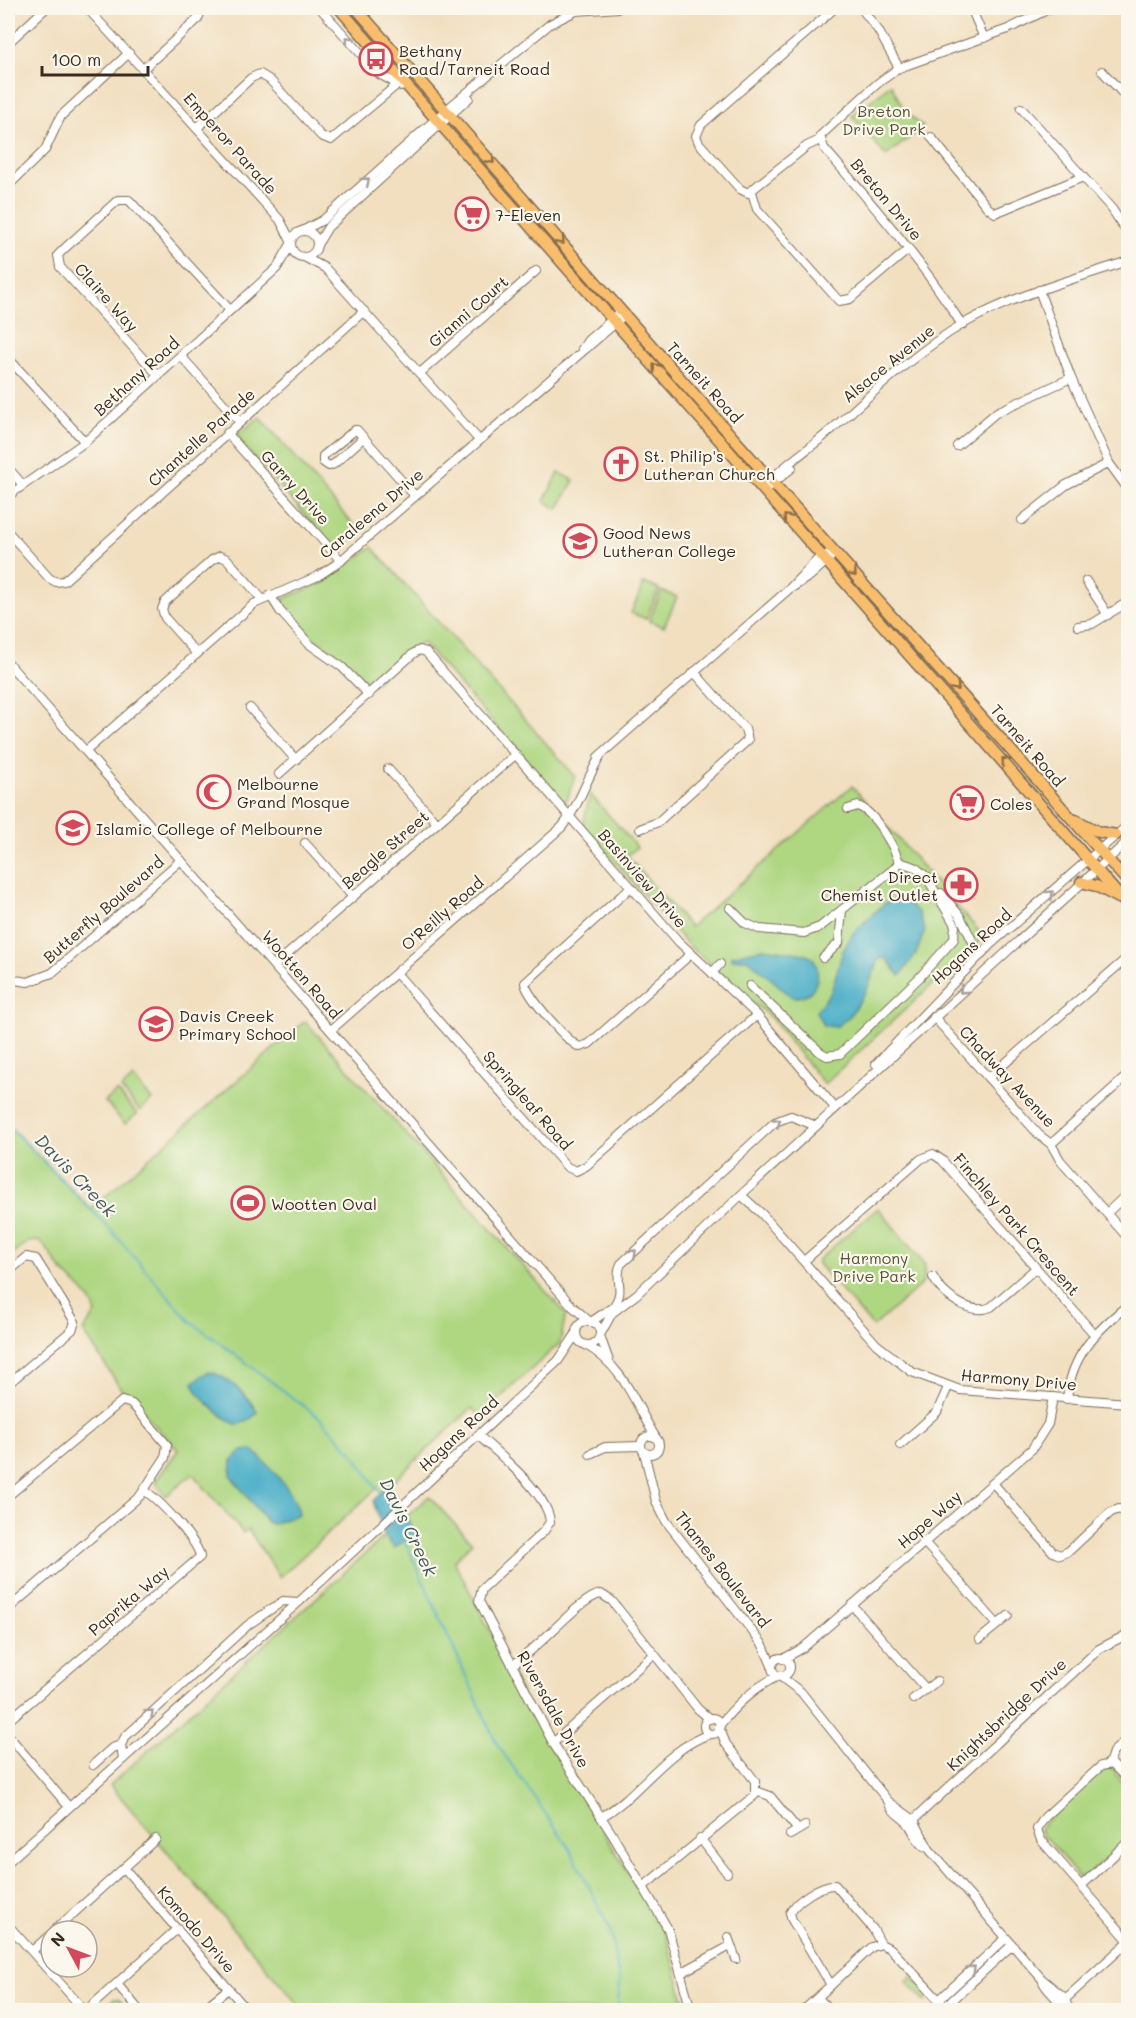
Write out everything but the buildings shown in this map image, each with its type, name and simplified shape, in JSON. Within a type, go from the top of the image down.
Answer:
[{"type":"main road","name":"Tarneit Road","points":[[339,8],[824,560],[1016,773],[1127,903]]},
{"type":"main road","name":"Tarneit Road","points":[[356,8],[1125,878]]},
{"type":"main road","points":[[1073,819],[1099,832],[1116,835]]},
{"type":"main road","points":[[1082,882],[1096,886],[1127,903]]},
{"type":"street","points":[[8,43],[46,8]]},
{"type":"street","name":"Emperor Parade","points":[[87,8],[280,219],[291,242]]},
{"type":"street","points":[[143,69],[198,19],[202,8]]},
{"type":"street","name":"Tarneit Road","points":[[320,8],[379,74],[410,89]]},
{"type":"street","points":[[303,257],[311,255],[328,227],[439,122],[564,11],[619,8]]},
{"type":"street","points":[[835,8],[696,132],[699,143],[745,193],[752,192],[803,148],[820,140],[824,130],[885,77],[899,68],[984,38],[1051,8]]},
{"type":"street","points":[[861,8],[878,30],[899,68]]},
{"type":"street","points":[[971,8],[984,38]]},
{"type":"street","points":[[8,186],[45,150],[62,116],[129,53]]},
{"type":"street","points":[[1102,71],[1128,99]]},
{"type":"street","points":[[197,128],[251,78],[260,74],[270,80],[327,140],[339,136],[384,96],[394,82]]},
{"type":"street","points":[[1021,108],[1118,216],[1128,234]]},
{"type":"street","points":[[439,122],[323,220],[301,231],[291,242],[293,251],[325,268],[479,440]]},
{"type":"street","points":[[931,137],[988,208],[995,213],[1083,177]]},
{"type":"street","name":"Breton Drive","points":[[820,140],[909,249],[942,292],[962,325]]},
{"type":"street","points":[[752,192],[757,209],[839,301],[850,299],[909,249]]},
{"type":"street","name":"Claire Way","points":[[159,376],[60,267],[58,255],[64,248],[118,200],[129,200],[230,310]]},
{"type":"street","name":"Emperor Parade","points":[[280,219],[301,231]]},
{"type":"street","points":[[301,231],[313,234],[325,268]]},
{"type":"street","name":"Bethany Road","points":[[277,268],[291,242]]},
{"type":"street","name":"Bethany Road","points":[[8,496],[85,442],[277,268],[303,257]]},
{"type":"street","name":"Alsace Avenue","points":[[763,490],[919,354],[962,325],[1039,290],[1128,261]]},
{"type":"street","name":"Gianni Court","points":[[420,373],[536,271]]},
{"type":"street","points":[[1039,290],[1071,378],[1109,464],[1128,489]]},
{"type":"street","name":"Chantelle Parade","points":[[8,532],[49,578],[56,582],[67,579],[364,311]]},
{"type":"street","name":"Caraleena Drive","points":[[86,751],[261,599],[318,576],[341,561],[624,312]]},
{"type":"street","points":[[181,356],[240,422]]},
{"type":"street","points":[[8,358],[85,442]]},
{"type":"street","points":[[957,446],[997,412],[1071,378]]},
{"type":"street","points":[[363,438],[334,464],[328,466],[323,462],[323,456],[351,432],[357,430],[415,496]]},
{"type":"street","name":"Garry Drive","points":[[228,433],[341,561]]},
{"type":"street","points":[[1022,520],[1065,485],[1109,464]]},
{"type":"street","points":[[8,468],[23,485]]},
{"type":"street","name":"O'Reilly Road","points":[[331,1030],[558,831],[570,816],[582,777],[590,764],[834,551]]},
{"type":"street","points":[[197,654],[165,618],[162,609],[164,604],[212,560],[220,556],[227,559],[261,599]]},
{"type":"street","points":[[1086,581],[1108,615]]},
{"type":"street","points":[[270,595],[280,611],[309,644],[342,667],[369,695]]},
{"type":"street","points":[[1078,626],[1092,624],[1128,602]]},
{"type":"street","name":"Basinview Drive","points":[[279,774],[404,664],[421,656],[433,662],[691,954],[757,1015],[835,1108]]},
{"type":"street","name":"Wootten Road","points":[[8,663],[572,1306],[590,1322]]},
{"type":"street","points":[[640,829],[658,822],[748,740],[745,729],[694,672]]},
{"type":"street","points":[[250,708],[296,760]]},
{"type":"street","name":"Beagle Street","points":[[274,966],[515,755]]},
{"type":"street","points":[[388,769],[437,823]]},
{"type":"street","points":[[848,809],[858,806],[866,810],[892,844],[899,862]]},
{"type":"street","name":"Hogans Road","points":[[844,1100],[937,999],[997,939],[1128,825]]},
{"type":"street","name":"Hogans Road","points":[[600,1336],[610,1316],[637,1294],[654,1275],[743,1192],[1128,841]]},
{"type":"street","points":[[305,843],[353,897]]},
{"type":"street","points":[[1125,878],[1128,855]]},
{"type":"street","name":"Butterfly Boulevard","points":[[8,979],[28,982],[52,973],[181,860]]},
{"type":"street","points":[[899,862],[915,867],[926,876],[960,916],[980,956]]},
{"type":"street","points":[[730,908],[751,927],[804,933],[816,930],[895,868],[899,862]]},
{"type":"street","points":[[750,986],[820,1052],[827,1056],[840,1054],[918,978],[954,939],[955,925],[926,876]]},
{"type":"street","points":[[631,887],[525,983],[529,994],[571,1042],[580,1047],[589,1044],[691,954]]},
{"type":"street","points":[[823,958],[839,943],[842,909]]},
{"type":"street","points":[[997,939],[1009,942],[1034,920],[1052,910]]},
{"type":"street","points":[[988,1078],[1128,957]]},
{"type":"street","points":[[712,973],[720,964]]},
{"type":"street","name":"Springleaf Road","points":[[396,973],[567,1167],[576,1171],[586,1166],[757,1015]]},
{"type":"street","points":[[934,1017],[937,999]]},
{"type":"street","name":"Chadway Avenue","points":[[934,1017],[1039,1135],[1051,1144],[1060,1160],[1128,1238]]},
{"type":"street","points":[[1051,1144],[1128,1075]]},
{"type":"street","points":[[615,1304],[621,1292],[618,1273],[621,1264],[775,1122],[791,1116],[816,1126]]},
{"type":"street","name":"Finchley Park Crescent","points":[[804,1262],[930,1154],[942,1160],[1094,1334]]},
{"type":"street","name":"Harmony Drive","points":[[743,1192],[890,1357],[919,1376],[948,1387],[969,1391],[1128,1403]]},
{"type":"street","points":[[1107,1213],[1128,1193]]},
{"type":"street","points":[[8,1272],[26,1257],[36,1259],[75,1322],[72,1330],[8,1384]]},
{"type":"street","points":[[933,1277],[943,1294],[975,1309],[986,1310],[1036,1268]]},
{"type":"street","name":"Hogans Road","points":[[590,1322],[601,1317],[654,1275]]},
{"type":"street","points":[[1067,1399],[1072,1370],[1080,1352],[1094,1334],[1128,1305]]},
{"type":"street","points":[[572,1306],[576,1333],[579,1341],[585,1345],[596,1343],[600,1336],[597,1325],[590,1322],[580,1324],[576,1333]]},
{"type":"street","name":"Hogans Road","points":[[558,1361],[576,1333]]},
{"type":"street","name":"Thames Boulevard","points":[[600,1336],[610,1364]]},
{"type":"street","name":"Hogans Road","points":[[8,1862],[299,1602],[558,1361],[585,1345]]},
{"type":"street","name":"Thames Boulevard","points":[[585,1345],[610,1364],[634,1394],[659,1446],[651,1477]]},
{"type":"street","points":[[900,1445],[937,1412],[948,1387]]},
{"type":"street","name":"Hope Way","points":[[772,1668],[774,1661],[803,1648],[1038,1441],[1048,1424],[1053,1397]]},
{"type":"street","points":[[8,1496],[124,1400],[132,1404],[167,1446],[165,1458],[145,1491],[8,1609]]},
{"type":"street","name":"Thames Boulevard","points":[[645,1420],[643,1446],[659,1509],[670,1529],[763,1645],[782,1659],[790,1669]]},
{"type":"street","name":"Riversdale Drive","points":[[481,1433],[533,1490],[550,1518],[544,1531],[479,1593],[479,1601],[553,1743],[601,1817],[668,1929],[692,2010]]},
{"type":"street","points":[[643,1446],[649,1436],[656,1438]]},
{"type":"street","points":[[590,1454],[605,1447],[643,1446],[656,1453]]},
{"type":"street","points":[[993,1483],[1053,1552],[1060,1556],[1069,1551],[1111,1512],[1119,1509],[1128,1514]]},
{"type":"street","name":"Paprika Way","points":[[8,1721],[200,1557],[197,1547],[159,1502],[145,1491]]},
{"type":"street","points":[[924,1542],[997,1624]]},
{"type":"street","points":[[512,1665],[523,1659],[588,1599],[598,1594],[612,1601],[755,1781],[756,1791],[750,1800],[700,1838],[643,1887]]},
{"type":"street","name":"Hogans Road","points":[[93,1765],[112,1748],[121,1745],[127,1734],[248,1625],[283,1601],[299,1602]]},
{"type":"street","points":[[852,1605],[925,1688]]},
{"type":"street","points":[[980,1639],[1008,1616]]},
{"type":"street","name":"Knightsbridge Drive","points":[[911,1822],[1099,1649],[1128,1635]]},
{"type":"street","name":"Thames Boulevard","points":[[763,1645],[772,1668]]},
{"type":"street","name":"Hope Way","points":[[780,1676],[790,1669],[803,1648]]},
{"type":"street","points":[[553,1743],[654,1654]]},
{"type":"street","points":[[759,1687],[772,1668],[801,1692]]},
{"type":"street","points":[[790,1669],[801,1692],[888,1801],[895,1814],[911,1822],[916,1839],[929,1849],[1042,1979],[1049,1991],[1069,2010]]},
{"type":"street","points":[[601,1817],[759,1687],[780,1676]]},
{"type":"street","points":[[913,1700],[925,1688],[937,1681]]},
{"type":"street","points":[[8,1735],[69,1807]]},
{"type":"street","points":[[1109,1764],[1113,1752],[1125,1741]]},
{"type":"street","points":[[121,1745],[123,1759]]},
{"type":"street","points":[[1063,2004],[1128,1941],[1041,1840],[1037,1829],[1045,1817],[1097,1768],[1109,1764],[1118,1768],[1128,1780]]},
{"type":"street","points":[[756,1791],[772,1798],[798,1830]]},
{"type":"street","points":[[700,1838],[727,1873]]},
{"type":"street","points":[[67,1919],[156,1839]]},
{"type":"street","points":[[1081,1886],[1128,1842]]},
{"type":"street","name":"Komodo Drive","points":[[124,1868],[247,2010]]},
{"type":"street","points":[[831,1985],[790,1913],[797,1904],[825,1886],[835,1885],[873,1929],[881,1944],[891,1948],[944,2006],[1009,1941]]},
{"type":"street","points":[[8,1924],[86,2010],[177,1929]]},
{"type":"street","points":[[728,1937],[736,1959]]},
{"type":"street","points":[[804,2010],[872,1947],[881,1944]]},
{"type":"street","points":[[32,1951],[39,1945]]},
{"type":"street","points":[[681,1973],[730,1947]]},
{"type":"street","points":[[117,1984],[140,2010]]},
{"type":"street","points":[[202,2010],[228,1989]]},
{"type":"street","points":[[818,1998],[830,2010]]},
{"type":"green space","name":"Breton Drive Park","points":[[891,84],[904,110],[923,127],[886,156],[852,116]]},
{"type":"green space","points":[[260,417],[358,530],[338,552],[239,441],[238,434]]},
{"type":"green space","points":[[559,473],[574,480],[558,509],[544,501]]},
{"type":"green space","points":[[372,547],[575,776],[567,800],[562,801],[422,642],[373,684],[368,684],[345,660],[312,637],[283,603],[283,599],[324,582]]},
{"type":"green space","points":[[644,583],[659,589],[646,619],[631,613]]},
{"type":"green space","points":[[661,591],[677,597],[664,627],[649,621]]},
{"type":"green space","points":[[852,786],[984,937],[824,1084],[771,1018],[686,943],[583,825],[590,794],[637,847],[627,856],[690,927]]},
{"type":"green space","points":[[305,1021],[566,1314],[560,1343],[480,1416],[472,1408],[381,1493],[377,1488],[280,1577],[248,1529],[243,1533],[193,1474],[166,1496],[155,1482],[178,1450],[121,1389],[83,1331],[96,1313],[93,1306],[45,1247],[39,1241],[28,1242],[8,1258],[8,1125],[91,1209]]},
{"type":"green space","points":[[133,1078],[152,1100],[140,1111],[121,1089]]},
{"type":"green space","points":[[117,1091],[137,1114],[125,1124],[105,1102]]},
{"type":"green space","name":"Harmony Drive Park","points":[[878,1208],[925,1265],[923,1283],[873,1327],[818,1264],[818,1260]]},
{"type":"green space","points":[[429,1496],[472,1543],[454,1561],[544,1736],[665,1931],[687,2010],[303,2010],[110,1785]]},
{"type":"green space","points":[[1109,1767],[1116,1770],[1116,1775],[1128,1785],[1128,1838],[1087,1876],[1078,1877],[1047,1838],[1043,1838],[1040,1830],[1044,1823],[1102,1769]]},
{"type":"green space","points":[[912,1977],[930,1996],[925,2001],[907,1982]]},
{"type":"green space","points":[[114,1999],[119,1999],[128,2010],[101,2010]]},
{"type":"water","points":[[901,898],[918,912],[925,930],[916,954],[900,976],[887,959],[880,958],[865,993],[849,1017],[836,1027],[823,1025],[816,1011],[831,992],[843,951],[853,933],[885,903]]},
{"type":"water","points":[[764,948],[805,954],[814,959],[817,979],[812,990],[807,994],[792,997],[748,959],[732,959],[731,956]]},
{"type":"water","points":[[207,1372],[221,1376],[248,1399],[257,1412],[252,1418],[238,1425],[218,1413],[205,1401],[193,1383]]},
{"type":"water","points":[[253,1450],[288,1489],[299,1514],[273,1524],[267,1522],[231,1476],[232,1461],[241,1451]]},
{"type":"water","points":[[388,1486],[396,1495],[415,1534],[394,1548],[385,1536],[373,1501]]},
{"type":"waterway","name":"Davis Creek","points":[[8,1125],[110,1229],[189,1320],[320,1418],[352,1452],[381,1494]]},
{"type":"waterway","name":"Davis Creek","points":[[404,1539],[497,1744],[570,1849],[610,1929],[620,1983],[617,2010]]},
{"type":"place","name":"Bethany Road/Tarneit Road","points":[[376,59]]},
{"type":"place","name":"7-Eleven","points":[[472,214]]},
{"type":"place","name":"St. Philip's Lutheran Church","points":[[621,464]]},
{"type":"place","name":"Good News Lutheran College","points":[[580,541]]},
{"type":"place","name":"Melbourne Grand Mosque","points":[[214,792]]},
{"type":"place","name":"Coles","points":[[967,803]]},
{"type":"place","name":"Islamic College of Melbourne","points":[[73,828]]},
{"type":"place","name":"Direct Chemist Outlet","points":[[961,885]]},
{"type":"place","name":"Davis Creek Primary School","points":[[156,1024]]},
{"type":"place","name":"Wootten Oval","points":[[248,1203]]}]
